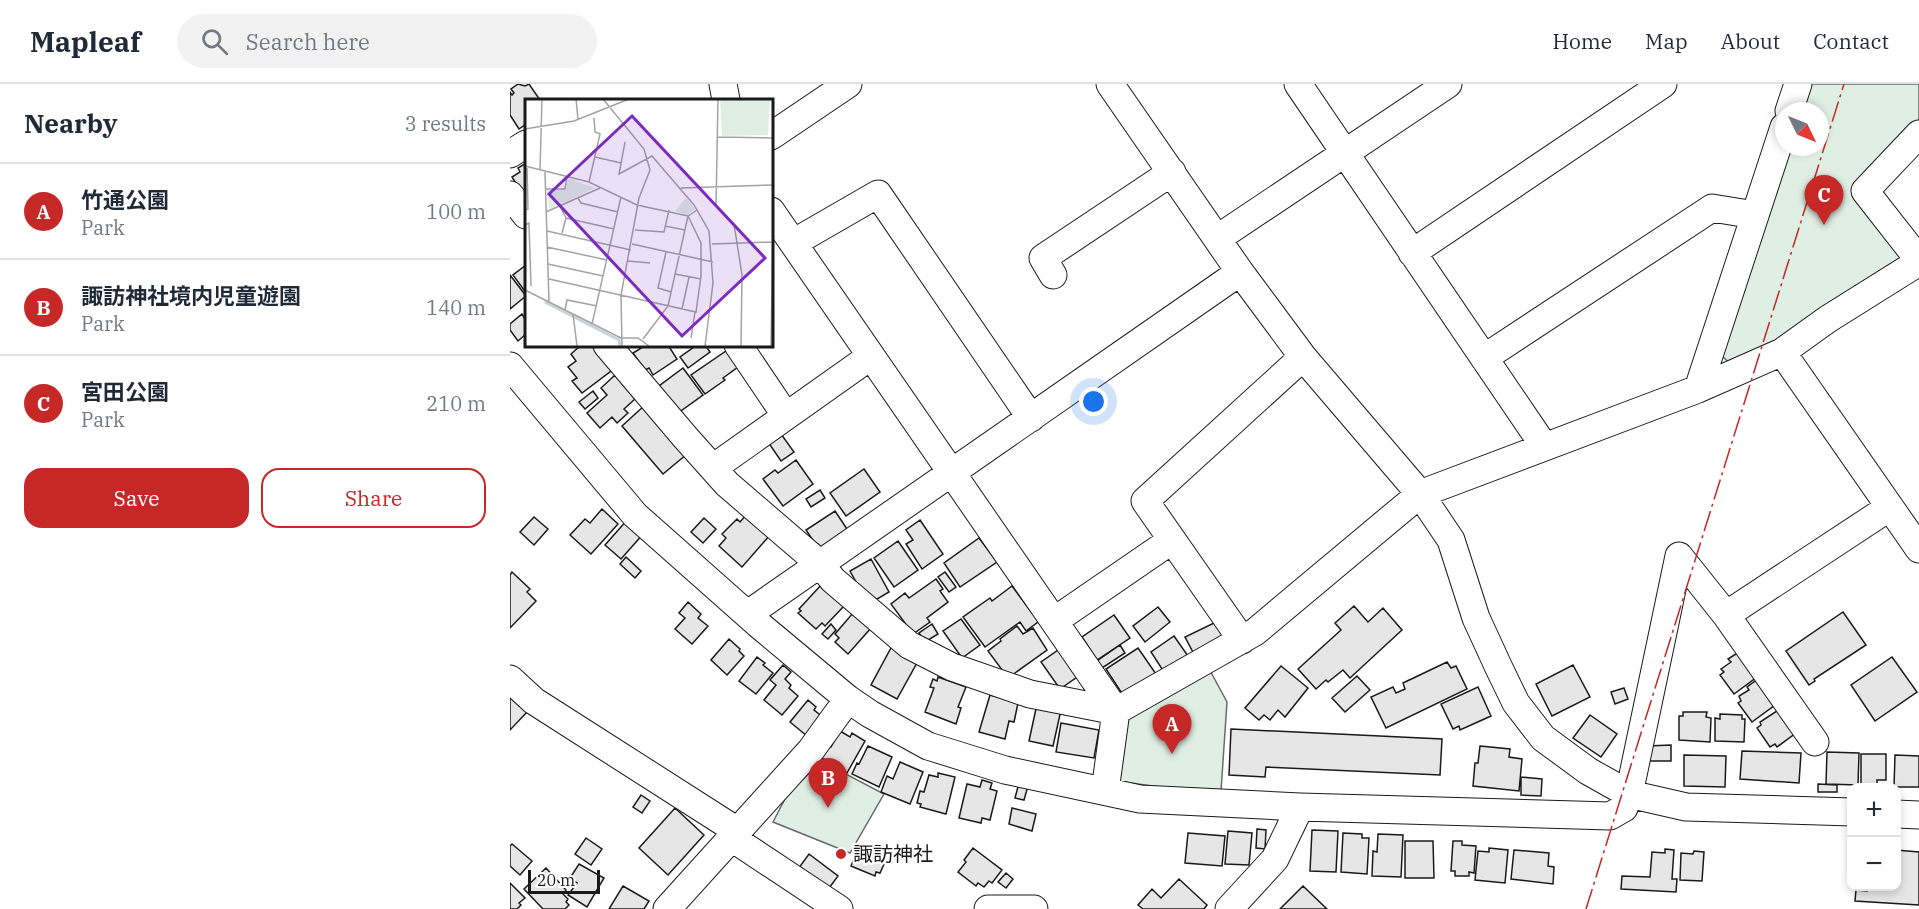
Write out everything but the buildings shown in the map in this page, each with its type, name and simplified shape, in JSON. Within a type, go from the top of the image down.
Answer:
[{"type":"street","points":[[723,84],[726,99]]},
{"type":"street","points":[[772,135],[848,84]]},
{"type":"street","points":[[1110,84],[1240,272],[1303,357],[1420,494],[1451,540],[1476,618],[1516,703],[1543,738],[1588,771],[1629,794],[1686,807],[1847,812]]},
{"type":"street","points":[[1298,84],[1544,446]]},
{"type":"street","points":[[1218,238],[1448,84]]},
{"type":"street","points":[[1412,253],[1663,84]]},
{"type":"street","points":[[1792,102],[1798,84]]},
{"type":"street","points":[[608,346],[727,484],[909,645],[952,667],[1030,694],[1116,711],[1255,632],[1420,494],[1698,389],[1782,352],[1828,319],[1919,261],[1865,191],[1919,134]]},
{"type":"street","points":[[510,154],[525,145]]},
{"type":"street","points":[[1698,389],[1775,154]]},
{"type":"street","points":[[1043,259],[1172,172]]},
{"type":"street","points":[[793,243],[878,194],[1031,418]]},
{"type":"street","points":[[510,195],[525,214]]},
{"type":"street","points":[[1484,358],[1712,208],[1755,215]]},
{"type":"street","points":[[772,213],[1116,711],[1105,790]]},
{"type":"street","points":[[748,614],[1240,272]]},
{"type":"street","points":[[739,346],[786,417]]},
{"type":"street","points":[[1782,352],[1919,549]]},
{"type":"street","points":[[713,468],[871,356]]},
{"type":"street","points":[[1242,640],[1145,501],[1303,357]]},
{"type":"street","points":[[510,366],[635,514],[848,699],[928,746],[1005,770],[1140,799],[1300,807],[1610,816],[1624,808],[1629,794],[1679,556],[1726,615],[1815,742]]},
{"type":"street","points":[[1726,615],[1890,507]]},
{"type":"street","points":[[1054,621],[1172,540]]},
{"type":"street","points":[[510,679],[534,701],[728,825],[735,833],[738,842],[839,909]]},
{"type":"street","points":[[667,909],[811,750],[848,699]]},
{"type":"street","points":[[1229,909],[1275,859],[1300,807]]},
{"type":"street","points":[[1901,814],[1919,815]]},
{"type":"street","points":[[988,909],[1034,909]]},
{"type":"green space","points":[[1808,84],[1919,84],[1919,128],[1859,191],[1910,259],[1733,366],[1722,356],[1785,156],[1829,156],[1829,102],[1803,102]]},
{"type":"green space","points":[[1207,665],[1227,702],[1221,791],[1189,791],[1116,781],[1125,712]]},
{"type":"green space","points":[[821,761],[884,794],[850,853],[773,822],[787,795]]},
{"type":"power","points":[[1586,909],[1844,84]]},
{"type":"place","name":"宮田公園","points":[[1824,225]]},
{"type":"place","name":"竹通公園","points":[[1172,754]]},
{"type":"place","name":"諏訪神社境内児童遊園","points":[[828,808]]},
{"type":"place","name":"諏訪神社","points":[[841,854]]}]
